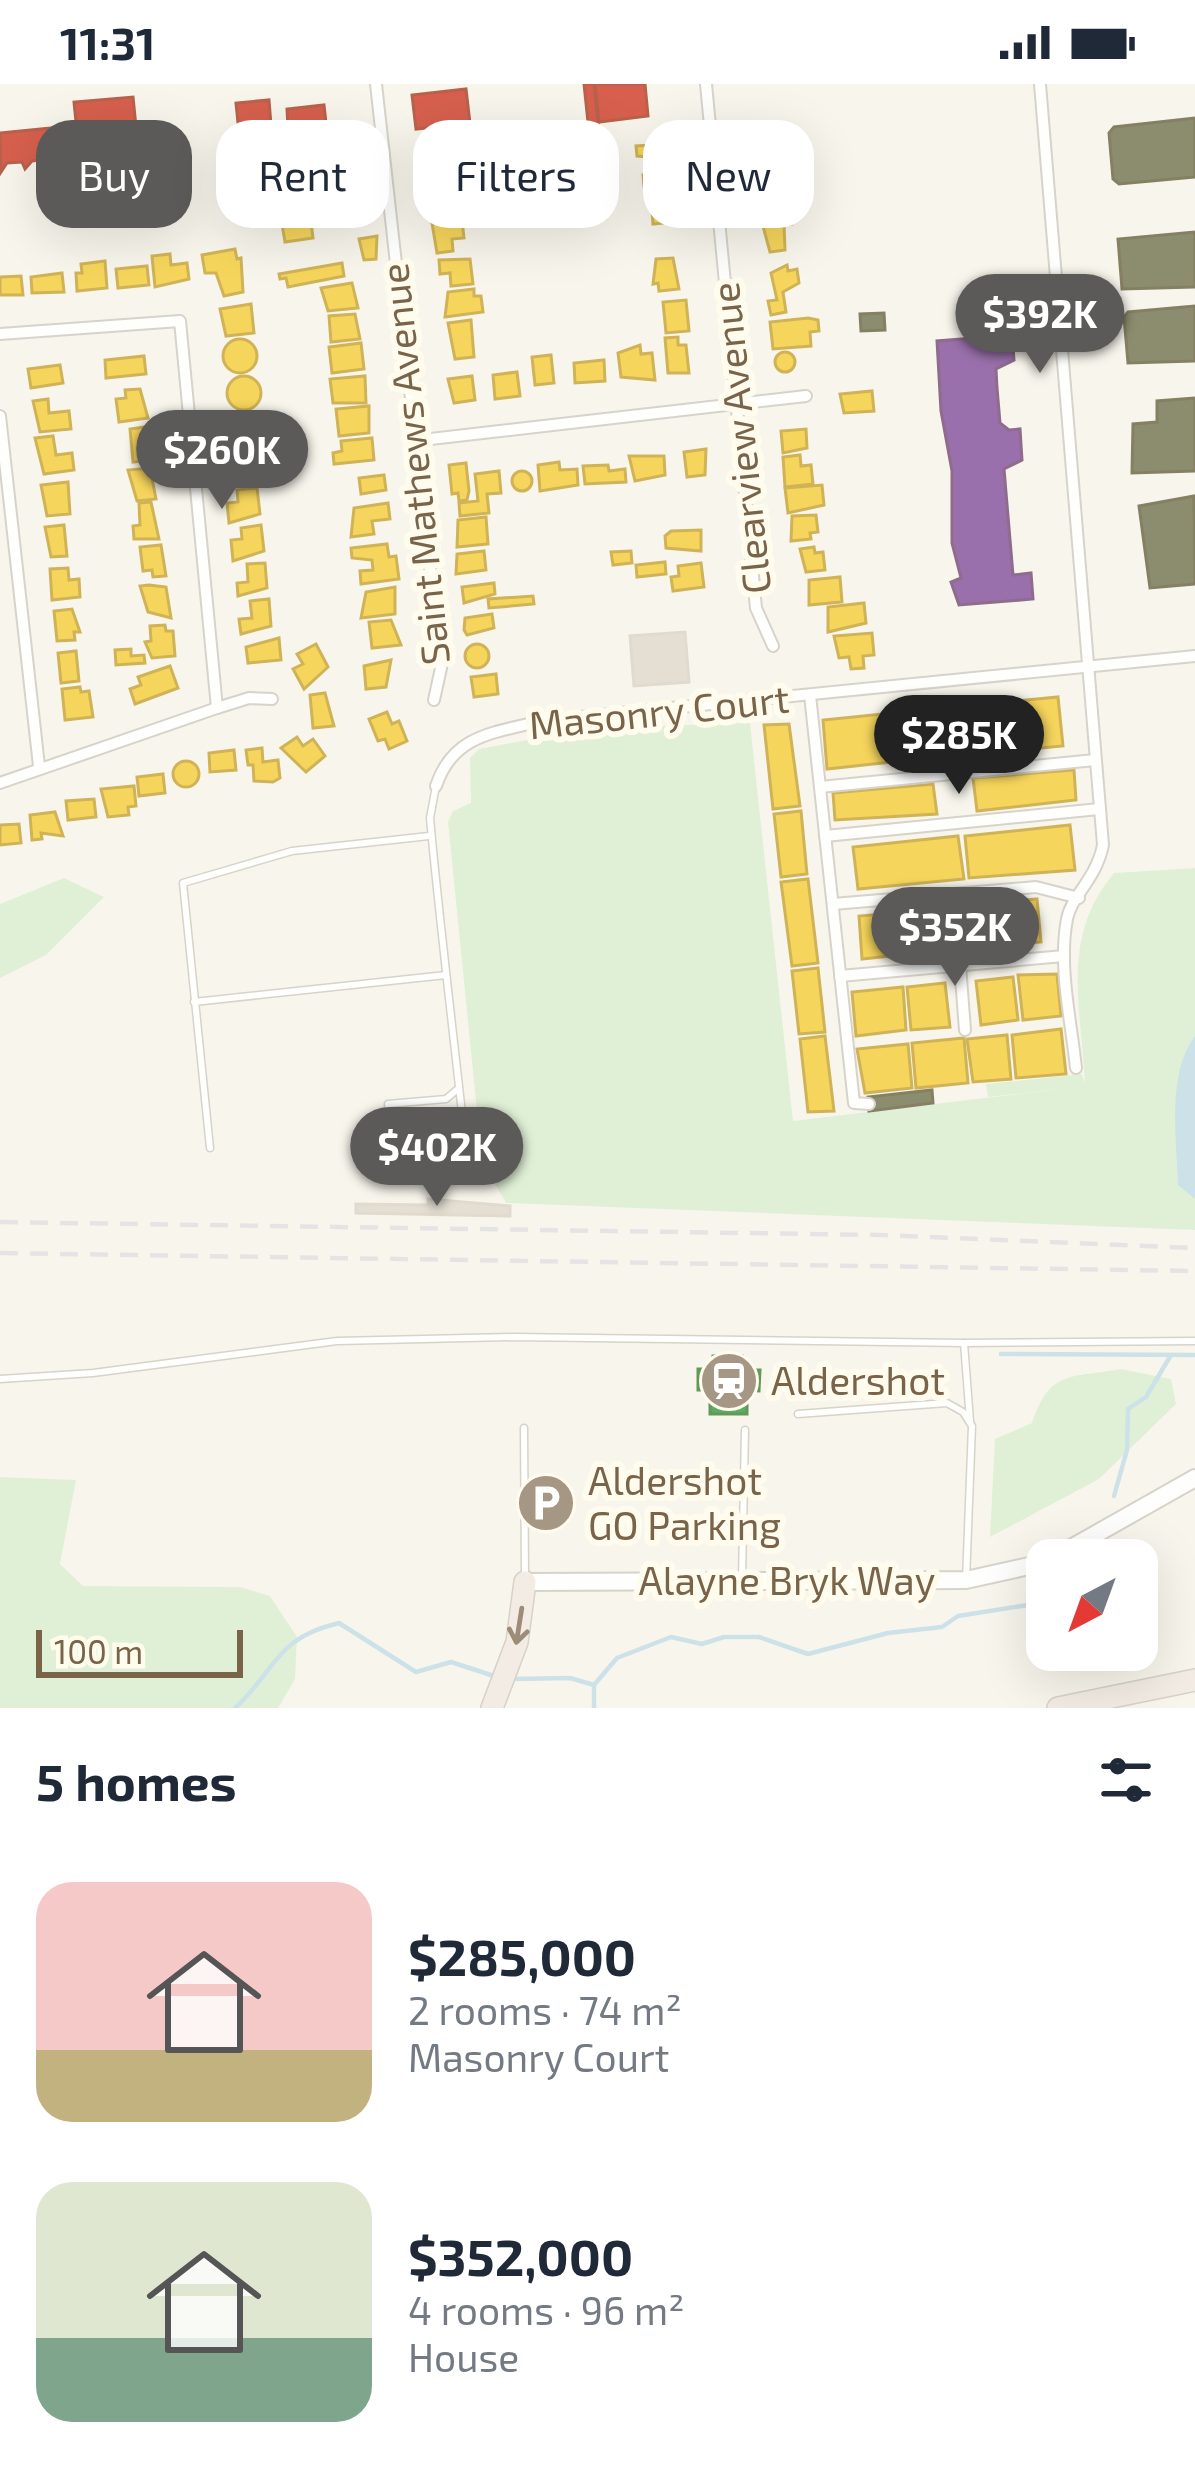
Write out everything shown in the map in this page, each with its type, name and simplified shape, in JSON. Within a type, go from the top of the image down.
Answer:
[{"type":"highway","points":[[502,1688],[525,1582]]},
{"type":"highway","points":[[1058,1708],[1195,1680]]},
{"type":"street","name":"Saint Mathews Avenue","points":[[376,84],[441,668],[434,700]]},
{"type":"street","name":"Clearview Avenue","points":[[706,84],[756,608],[773,646]]},
{"type":"street","points":[[1040,84],[1084,666],[1103,845],[1098,872],[1067,913],[1064,956],[1076,1068]]},
{"type":"street","points":[[0,334],[180,321],[217,708]]},
{"type":"street","points":[[413,441],[806,396]]},
{"type":"street","points":[[0,416],[40,766]]},
{"type":"street","name":"Masonry Court","points":[[436,786],[456,748],[541,721],[1195,656]]},
{"type":"street","points":[[810,695],[854,1103],[868,1104]]},
{"type":"street","points":[[0,784],[40,766],[249,698],[272,699]]},
{"type":"street","points":[[820,788],[1095,760]]},
{"type":"street","points":[[825,836],[1099,809]]},
{"type":"street","points":[[833,904],[1036,887],[1079,898]]},
{"type":"street","points":[[841,976],[1064,956]]},
{"type":"street","points":[[959,965],[965,1030]]},
{"type":"street","name":"Alayne Bryk Way","points":[[1088,1539],[1195,1478]]},
{"type":"street","name":"Alayne Bryk Way","points":[[525,1582],[966,1580],[1026,1566]]},
{"type":"lane","points":[[436,786],[429,836],[459,1088],[464,1156],[437,1164],[401,1161],[394,1155],[388,1104],[446,1099],[459,1088]]},
{"type":"lane","points":[[210,1148],[183,883],[292,851],[429,836]]},
{"type":"lane","points":[[194,1002],[446,975]]},
{"type":"lane","points":[[0,1379],[92,1373],[337,1341],[514,1336],[964,1343],[1195,1341]]},
{"type":"lane","points":[[964,1343],[970,1424],[966,1580]]},
{"type":"lane","points":[[798,1414],[947,1402],[970,1424]]},
{"type":"lane","points":[[524,1428],[525,1582]]},
{"type":"lane","points":[[742,1581],[745,1430]]},
{"type":"green space","points":[[750,723],[793,1121],[1069,1088],[988,1097],[986,1084],[1082,1074],[1085,1084],[1078,973],[1086,922],[1097,897],[1114,873],[1195,868],[1195,1230],[506,1203],[486,1168],[479,1131],[448,822],[453,811],[471,803],[470,758],[479,749],[591,728]]},
{"type":"green space","points":[[64,878],[104,897],[46,955],[0,978],[0,904]]},
{"type":"green space","points":[[1121,1369],[1171,1379],[1176,1404],[1099,1479],[990,1537],[995,1439],[1032,1423],[1046,1393],[1064,1379]]},
{"type":"green space","points":[[0,1477],[76,1480],[60,1564],[83,1586],[240,1587],[270,1596],[297,1637],[295,1679],[278,1708],[0,1708]]},
{"type":"shaded area","points":[[1195,1036],[1195,1199],[1178,1185],[1175,1108],[1180,1069]]},
{"type":"building: Homes","points":[[283,228],[312,228],[313,238],[285,242]]},
{"type":"building: Homes","points":[[433,228],[463,228],[464,238],[452,239],[453,251],[437,253]]},
{"type":"building: Homes","points":[[764,228],[784,228],[785,250],[770,252]]},
{"type":"building: Homes","points":[[377,236],[376,259],[364,260],[359,239]]},
{"type":"building: Homes","points":[[235,249],[237,259],[241,258],[243,292],[224,296],[216,273],[205,273],[202,255]]},
{"type":"building: Homes","points":[[170,254],[171,265],[187,263],[189,279],[155,287],[152,256]]},
{"type":"building: Homes","points":[[673,258],[679,289],[659,291],[658,283],[653,284],[656,259]]},
{"type":"building: Homes","points":[[470,259],[473,284],[451,286],[450,273],[440,274],[439,260]]},
{"type":"building: Homes","points":[[105,261],[107,288],[77,291],[76,273],[82,273],[81,264]]},
{"type":"building: Homes","points":[[342,263],[344,276],[288,287],[286,278],[280,279],[279,274]]},
{"type":"building: Homes","points":[[787,265],[788,271],[797,269],[799,283],[783,292],[786,312],[771,315],[768,301],[777,300],[771,273]]},
{"type":"building: Homes","points":[[147,266],[149,285],[118,288],[116,269]]},
{"type":"building: Homes","points":[[62,273],[64,292],[32,293],[31,277]]},
{"type":"building: Homes","points":[[21,276],[23,295],[0,295],[0,277]]},
{"type":"building: Homes","points":[[352,283],[358,308],[328,311],[321,288]]},
{"type":"building: Homes","points":[[474,289],[474,296],[481,296],[483,312],[445,317],[448,292]]},
{"type":"building: Homes","points":[[686,300],[689,331],[666,333],[663,302]]},
{"type":"building: Homes","points":[[251,304],[254,333],[226,336],[220,309]]},
{"type":"building: Homes","points":[[355,314],[360,339],[331,342],[329,316]]},
{"type":"building: Homes","points":[[471,320],[474,357],[455,359],[448,323]]},
{"type":"building: Homes","points":[[818,320],[819,331],[810,332],[811,346],[773,349],[770,322]]},
{"type":"building: Homes","points":[[678,337],[678,345],[686,345],[689,373],[668,373],[665,338]]},
{"type":"building: Homes","points":[[240,339],[252,344],[257,356],[252,368],[240,373],[228,368],[223,356],[228,344]]},
{"type":"building: Homes","points":[[361,343],[364,369],[332,373],[329,347]]},
{"type":"building: Homes","points":[[640,345],[641,354],[652,353],[655,380],[621,377],[618,353]]},
{"type":"building: Homes","points":[[785,352],[795,362],[785,372],[775,362]]},
{"type":"building: Homes","points":[[551,355],[554,383],[535,385],[532,357]]},
{"type":"building: Homes","points":[[144,356],[146,374],[106,378],[105,360]]},
{"type":"building: Homes","points":[[604,360],[605,381],[575,383],[574,363]]},
{"type":"building: Homes","points":[[60,365],[63,383],[31,388],[28,369]]},
{"type":"building: Homes","points":[[517,372],[520,396],[495,399],[493,375]]},
{"type":"building: Homes","points":[[244,376],[256,381],[261,393],[256,405],[244,410],[232,405],[227,393],[232,381]]},
{"type":"building: Homes","points":[[365,376],[366,403],[333,403],[330,379]]},
{"type":"building: Homes","points":[[472,376],[475,400],[454,403],[448,379]]},
{"type":"building: Homes","points":[[140,389],[148,418],[119,422],[116,399],[126,398],[125,390]]},
{"type":"building: Homes","points":[[872,391],[874,411],[844,413],[840,394]]},
{"type":"building: Homes","points":[[48,399],[49,413],[69,411],[71,429],[40,432],[33,401]]},
{"type":"building: Homes","points":[[369,406],[369,433],[339,436],[336,409]]},
{"type":"building: Homes","points":[[230,416],[268,416],[268,440],[235,443]]},
{"type":"building: Homes","points":[[145,427],[152,460],[133,462],[130,429]]},
{"type":"building: Homes","points":[[806,429],[807,448],[783,453],[781,431]]},
{"type":"building: Homes","points":[[53,436],[56,455],[72,453],[74,470],[44,474],[35,438]]},
{"type":"building: Homes","points":[[372,438],[374,460],[334,464],[333,453],[342,451],[341,441]]},
{"type":"building: Homes","points":[[706,449],[705,475],[687,477],[684,452]]},
{"type":"building: Homes","points":[[254,450],[256,477],[226,486],[223,466],[237,464],[235,452]]},
{"type":"building: Homes","points":[[800,455],[801,466],[811,465],[813,484],[785,487],[783,457]]},
{"type":"building: Homes","points":[[629,456],[664,456],[665,475],[635,481]]},
{"type":"building: Homes","points":[[559,462],[560,470],[577,469],[578,485],[540,491],[538,465]]},
{"type":"building: Homes","points":[[466,463],[469,491],[467,500],[459,501],[458,493],[452,494],[449,465]]},
{"type":"building: Homes","points":[[608,465],[609,471],[625,469],[626,482],[585,484],[583,466]]},
{"type":"building: Homes","points":[[150,468],[156,499],[137,501],[128,470]]},
{"type":"building: Homes","points":[[499,471],[501,493],[487,494],[489,513],[460,516],[459,503],[478,501],[475,474]]},
{"type":"building: Homes","points":[[522,471],[532,481],[522,491],[512,481]]},
{"type":"building: Homes","points":[[384,475],[386,490],[361,494],[359,478]]},
{"type":"building: Homes","points":[[68,482],[70,514],[47,516],[41,485]]},
{"type":"building: Homes","points":[[822,485],[824,505],[788,513],[785,488]]},
{"type":"building: Homes","points":[[257,488],[260,514],[229,523],[227,503],[238,502],[237,490]]},
{"type":"building: Homes","points":[[151,502],[159,539],[134,539],[133,526],[140,525],[139,503]]},
{"type":"building: Homes","points":[[388,503],[390,519],[372,521],[374,534],[351,537],[354,508]]},
{"type":"building: Homes","points":[[816,515],[818,532],[810,533],[811,539],[791,541],[792,516]]},
{"type":"building: Homes","points":[[486,517],[488,544],[457,547],[458,520]]},
{"type":"building: Homes","points":[[64,525],[67,556],[51,557],[45,527]]},
{"type":"building: Homes","points":[[261,525],[264,551],[233,561],[231,540],[242,539],[241,528]]},
{"type":"building: Homes","points":[[701,530],[701,551],[666,548],[665,536],[671,531]]},
{"type":"building: Homes","points":[[387,544],[389,557],[396,556],[399,579],[361,584],[360,571],[373,570],[372,560],[352,558],[351,548]]},
{"type":"building: Homes","points":[[161,545],[166,576],[153,577],[152,570],[143,571],[140,547]]},
{"type":"building: Homes","points":[[814,547],[815,553],[823,552],[825,570],[806,572],[800,549]]},
{"type":"building: Homes","points":[[484,551],[486,570],[456,574],[457,554]]},
{"type":"building: Homes","points":[[631,551],[632,563],[613,565],[611,552]]},
{"type":"building: Homes","points":[[665,562],[666,574],[637,577],[636,565]]},
{"type":"building: Homes","points":[[265,563],[267,588],[238,596],[237,583],[248,582],[247,564]]},
{"type":"building: Homes","points":[[701,563],[704,587],[673,591],[671,577],[679,576],[678,566]]},
{"type":"building: Homes","points":[[68,568],[69,580],[79,579],[80,597],[52,600],[50,569]]},
{"type":"building: Homes","points":[[840,577],[842,602],[809,605],[809,580]]},
{"type":"building: Homes","points":[[494,583],[495,594],[464,603],[462,587]]},
{"type":"building: Homes","points":[[140,586],[166,587],[171,618],[148,612]]},
{"type":"building: Homes","points":[[395,587],[395,614],[361,618],[366,592]]},
{"type":"building: Homes","points":[[533,596],[534,604],[489,608],[488,599]]},
{"type":"building: Homes","points":[[269,599],[271,626],[241,634],[239,619],[252,618],[250,601]]},
{"type":"building: Homes","points":[[864,603],[866,623],[828,632],[828,607]]},
{"type":"building: Homes","points":[[72,609],[80,632],[74,632],[75,640],[57,641],[54,611]]},
{"type":"building: Homes","points":[[492,614],[494,628],[467,635],[465,618]]},
{"type":"building: Homes","points":[[391,620],[401,645],[372,648],[369,622]]},
{"type":"building: Homes","points":[[165,625],[166,631],[173,631],[175,656],[152,658],[145,642],[151,641],[150,626]]},
{"type":"building: Homes","points":[[872,633],[874,655],[863,656],[864,668],[851,669],[849,657],[839,658],[834,636]]},
{"type":"building: Homes","points":[[279,638],[281,660],[248,663],[246,647]]},
{"type":"building: Homes","points":[[316,644],[328,667],[304,689],[293,669],[303,664],[297,654]]},
{"type":"building: Homes","points":[[472,644],[482,644],[489,656],[482,668],[472,668],[465,661],[465,651]]},
{"type":"building: Homes","points":[[131,649],[131,656],[144,655],[145,663],[116,665],[115,650]]},
{"type":"building: Homes","points":[[76,651],[79,681],[61,683],[58,653]]},
{"type":"building: Homes","points":[[391,660],[386,687],[366,689],[364,666]]},
{"type":"building: Homes","points":[[170,666],[178,688],[135,704],[130,689],[141,685],[138,677]]},
{"type":"building: Homes","points":[[496,674],[498,694],[474,697],[471,677]]},
{"type":"building: Homes","points":[[80,687],[81,692],[89,691],[93,717],[65,720],[62,689]]},
{"type":"building: Homes","points":[[325,693],[334,726],[313,728],[310,695]]},
{"type":"building: Homes","points":[[1058,697],[1063,746],[961,755],[956,707]]},
{"type":"building: Homes","points":[[923,710],[928,758],[827,769],[823,720]]},
{"type":"building: Homes","points":[[387,712],[392,724],[399,721],[407,741],[389,749],[385,739],[378,741],[369,719]]},
{"type":"building: Homes","points":[[931,718],[951,718],[953,749],[934,751]]},
{"type":"building: Homes","points":[[789,724],[800,806],[773,809],[764,725]]},
{"type":"building: Homes","points":[[297,737],[303,746],[313,739],[325,756],[306,772],[281,748]]},
{"type":"building: Homes","points":[[262,748],[263,762],[278,760],[280,778],[273,782],[254,781],[253,765],[248,765],[246,750]]},
{"type":"building: Homes","points":[[234,750],[236,770],[210,772],[209,753]]},
{"type":"building: Homes","points":[[186,761],[199,774],[186,787],[173,774]]},
{"type":"building: Homes","points":[[1074,770],[1076,800],[977,811],[973,778]]},
{"type":"building: Homes","points":[[163,774],[165,793],[139,796],[137,777]]},
{"type":"building: Homes","points":[[933,784],[937,814],[835,820],[833,793]]},
{"type":"building: Homes","points":[[134,786],[136,806],[128,807],[129,815],[108,817],[101,789]]},
{"type":"building: Homes","points":[[94,799],[96,817],[68,820],[66,801]]},
{"type":"building: Homes","points":[[801,811],[807,874],[781,877],[774,814]]},
{"type":"building: Homes","points":[[55,812],[63,836],[41,833],[42,839],[32,840],[30,815]]},
{"type":"building: Homes","points":[[19,824],[21,843],[0,845],[0,825]]},
{"type":"building: Homes","points":[[1070,825],[1075,870],[969,878],[965,836]]},
{"type":"building: Homes","points":[[958,836],[964,879],[858,889],[853,847]]},
{"type":"building: Homes","points":[[808,879],[818,963],[792,966],[781,882]]},
{"type":"building: Homes","points":[[1037,899],[1041,942],[962,949],[957,907]]},
{"type":"building: Homes","points":[[952,908],[955,949],[862,959],[859,916]]},
{"type":"building: Homes","points":[[818,968],[825,1032],[799,1034],[792,971]]},
{"type":"building: Homes","points":[[1057,974],[1061,1016],[1023,1020],[1018,975]]},
{"type":"building: Homes","points":[[1013,977],[1018,1020],[981,1025],[976,981]]},
{"type":"building: Homes","points":[[945,983],[950,1027],[911,1030],[907,987]]},
{"type":"building: Homes","points":[[903,987],[906,1030],[856,1036],[852,992]]},
{"type":"building: Homes","points":[[1061,1029],[1066,1074],[1016,1078],[1012,1035]]},
{"type":"building: Homes","points":[[1007,1035],[1011,1079],[973,1082],[967,1039]]},
{"type":"building: Homes","points":[[825,1036],[834,1111],[808,1112],[800,1039]]},
{"type":"building: Homes","points":[[964,1038],[968,1083],[916,1088],[912,1043]]},
{"type":"building: Homes","points":[[908,1044],[912,1088],[865,1093],[857,1049]]},
{"type":"building: Shops","points":[[584,84],[594,84],[598,120],[588,120]]},
{"type":"building: Shops","points":[[595,84],[645,84],[648,116],[599,120]]},
{"type":"building: Shops","points":[[466,89],[470,120],[415,120],[412,95]]},
{"type":"building: Shops","points":[[133,97],[135,120],[76,120],[74,102]]},
{"type":"building: Shops","points":[[269,100],[271,120],[238,120],[236,103]]},
{"type":"building: Shops","points":[[324,105],[326,120],[288,120],[287,109]]},
{"type":"building: Shops","points":[[36,130],[36,160],[25,169],[22,162],[7,163],[1,172],[0,133]]},
{"type":"building: Offices","points":[[1012,335],[1014,360],[996,369],[997,388],[1000,423],[1009,430],[1020,429],[1022,460],[1004,469],[1013,575],[1031,573],[1033,599],[959,605],[951,582],[961,578],[952,543],[952,471],[941,411],[937,341]]},
{"type":"building: Public","points":[[713,1356],[742,1356],[741,1370],[760,1370],[759,1391],[741,1390],[747,1394],[747,1414],[710,1414],[710,1394],[716,1390],[698,1390],[698,1369],[713,1369]]},
{"type":"building: Industry","points":[[1195,118],[1195,177],[1119,184],[1113,179],[1109,133],[1114,127]]},
{"type":"building: Industry","points":[[1195,232],[1195,287],[1122,289],[1118,239]]},
{"type":"building: Industry","points":[[1195,306],[1195,361],[1128,363],[1124,317],[1128,312]]},
{"type":"building: Industry","points":[[884,313],[885,330],[861,331],[860,314]]},
{"type":"building: Industry","points":[[1195,398],[1195,471],[1132,473],[1133,424],[1157,422],[1157,401]]},
{"type":"building: Industry","points":[[1194,496],[1195,584],[1150,588],[1139,506]]},
{"type":"building: Industry","points":[[932,1090],[933,1103],[869,1111],[868,1097]]},
{"type":"building: Other","points":[[685,632],[689,682],[634,686],[630,636]]},
{"type":"building: Other","points":[[428,1199],[510,1206],[510,1216],[356,1213],[356,1204],[428,1205]]},
{"type":"waterway","points":[[1001,1354],[1195,1355]]},
{"type":"waterway","points":[[1114,1496],[1127,1450],[1128,1409],[1146,1397],[1171,1355]]},
{"type":"waterway","points":[[594,1708],[594,1685],[617,1658],[671,1637],[702,1644],[724,1637],[759,1637],[808,1654],[888,1633],[942,1627],[958,1616],[1026,1605]]},
{"type":"waterway","points":[[235,1708],[289,1646],[339,1623],[416,1672],[451,1662],[494,1676]]},
{"type":"waterway","points":[[510,1679],[570,1678],[594,1685]]},
{"type":"railway","points":[[0,1222],[880,1235],[1195,1248]]},
{"type":"railway","points":[[0,1253],[1195,1271]]},
{"type":"place","name":"Aldershot","points":[[729,1381]]},
{"type":"place","name":"Aldershot GO Parking","points":[[546,1503]]}]
